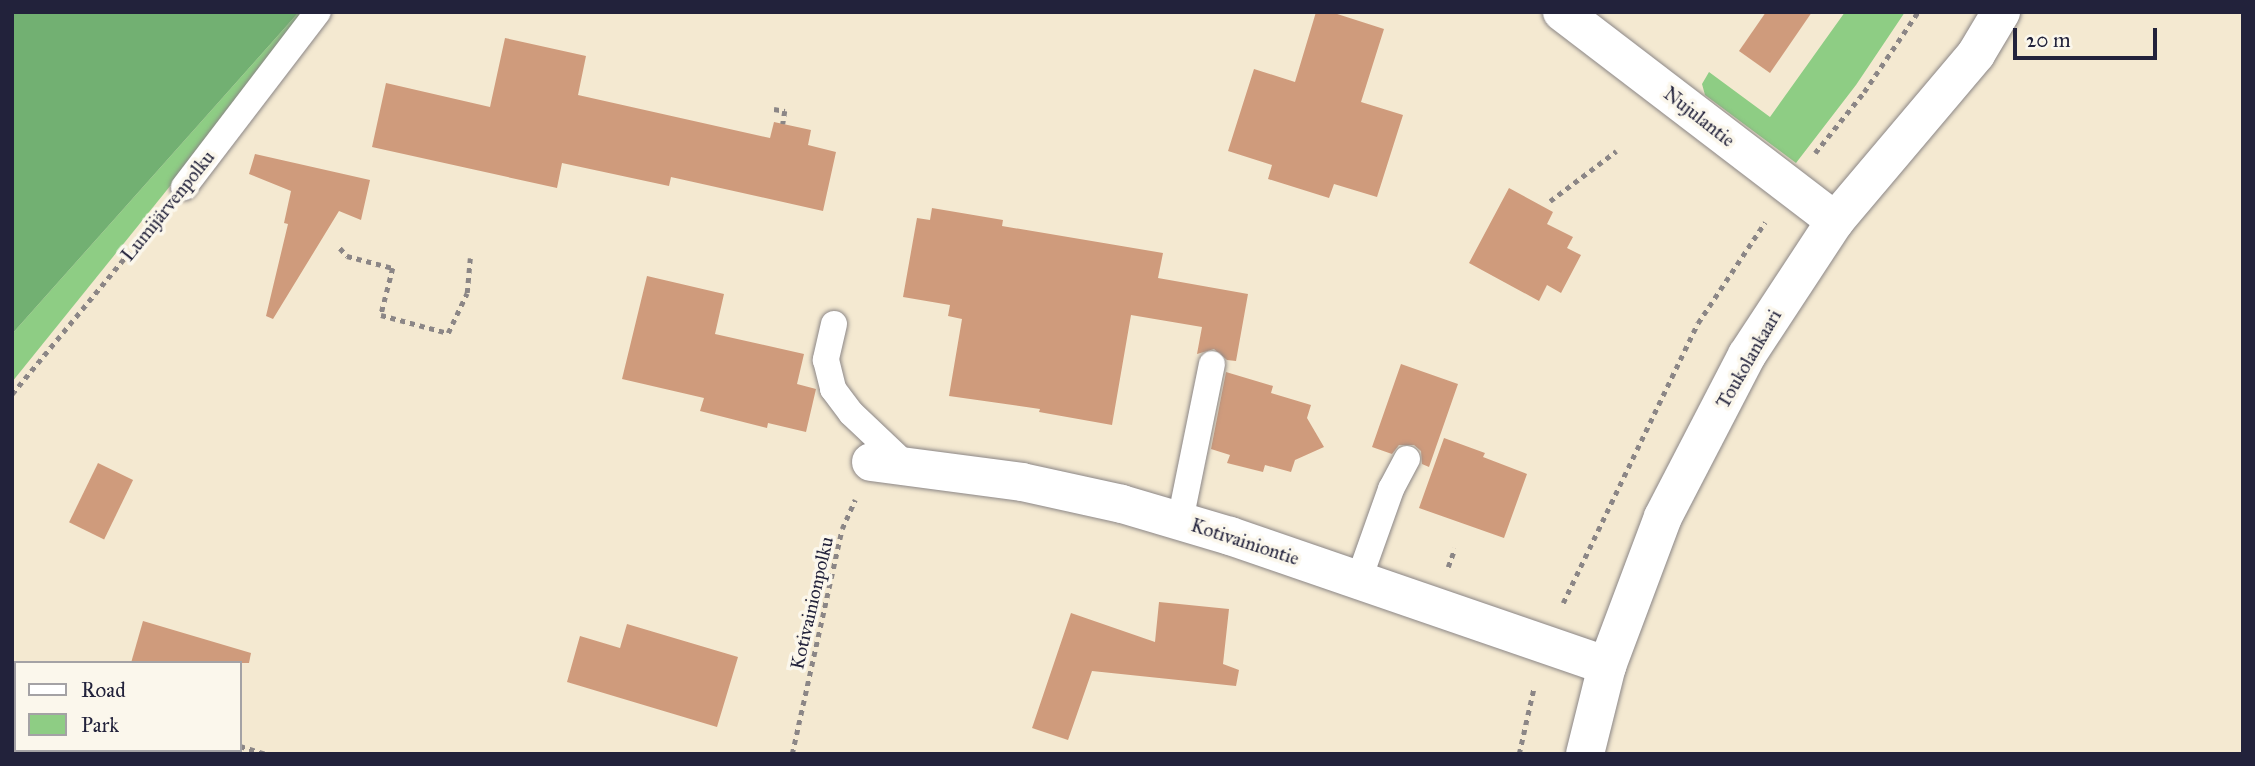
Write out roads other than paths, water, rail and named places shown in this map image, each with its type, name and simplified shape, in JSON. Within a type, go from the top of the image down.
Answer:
[{"type":"street","name":"Nujulantie","points":[[1562,12],[1835,221]]},
{"type":"street","name":"Toukolankaari","points":[[1586,754],[1607,666],[1662,517],[1747,355],[1835,221],[1976,54],[2001,12]]},
{"type":"street","name":"Kotivainiontie","points":[[889,464],[1021,482],[1112,502],[1180,521],[1359,579],[1607,666]]},
{"type":"lane","name":"Lumijärvenpolku","points":[[184,187],[318,12]]},
{"type":"lane","points":[[834,324],[826,360],[833,389],[889,464]]},
{"type":"lane","points":[[1180,521],[1212,365]]},
{"type":"lane","points":[[1359,579],[1391,489],[1407,459]]}]
